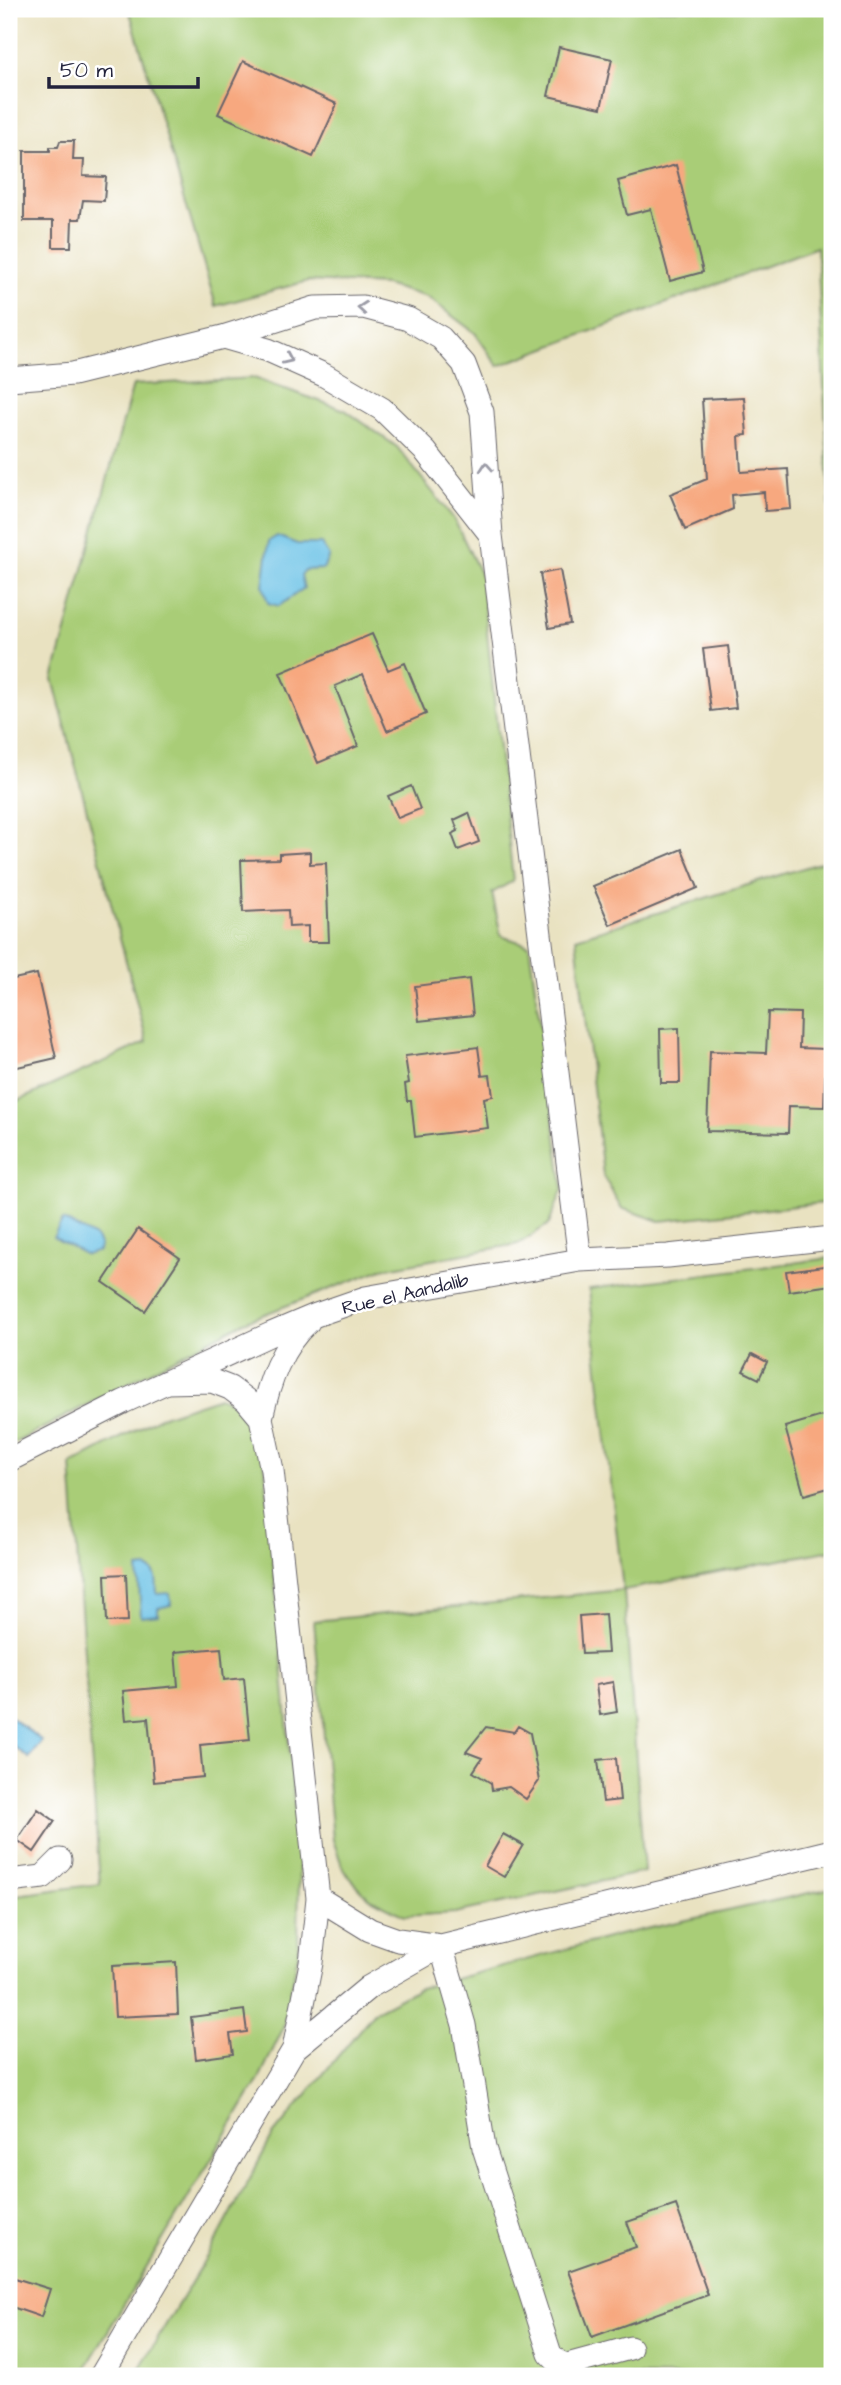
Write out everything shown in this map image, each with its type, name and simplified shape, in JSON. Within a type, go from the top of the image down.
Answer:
[{"type":"street","points":[[9,379],[73,374],[223,337],[316,308],[363,307],[408,319],[441,338],[464,364],[482,412],[491,535],[580,1260]]},
{"type":"street","points":[[223,337],[268,350],[324,375],[382,409],[426,452],[491,535]]},
{"type":"street","name":"Rue el Aandalib","points":[[9,1461],[166,1382],[316,1315],[377,1295],[580,1260],[668,1256],[832,1238]]},
{"type":"street","points":[[101,2376],[294,2049],[311,1963],[318,1898],[272,1470],[261,1418],[282,1355],[297,1332],[316,1315]]},
{"type":"street","points":[[166,1382],[212,1381],[230,1388],[246,1400],[261,1418]]},
{"type":"street","points":[[294,2049],[369,1987],[441,1946],[832,1851]]},
{"type":"street","points":[[9,1881],[43,1877],[60,1860]]},
{"type":"street","points":[[318,1898],[370,1930],[398,1940],[441,1946]]},
{"type":"street","points":[[441,1946],[464,2025],[484,2148],[550,2354],[558,2362],[567,2365],[630,2348]]},
{"type":"green space","points":[[129,9],[832,9],[832,550],[817,247],[498,366],[475,333],[427,297],[385,285],[308,281],[216,306]]},
{"type":"green space","points":[[254,378],[345,410],[397,447],[454,519],[481,575],[513,881],[492,893],[501,936],[529,945],[563,1188],[549,1224],[518,1244],[382,1269],[244,1322],[9,1446],[9,1105],[147,1042],[53,679],[133,385]]},
{"type":"green space","points":[[832,859],[832,1202],[660,1221],[621,1208],[603,1175],[576,938]]},
{"type":"green space","points":[[832,1258],[832,1550],[624,1590],[644,1872],[455,1913],[404,1916],[369,1898],[344,1871],[333,1840],[314,1621],[623,1590],[589,1289]]},
{"type":"green space","points":[[219,1397],[239,1404],[263,1443],[299,1860],[298,1955],[283,2029],[258,2081],[81,2376],[9,2376],[9,1896],[100,1884],[71,1464],[160,1417]]},
{"type":"green space","points":[[832,1888],[832,2376],[135,2376],[218,2238],[273,2135],[375,2011],[417,1989],[619,1935]]},
{"type":"water","points":[[277,536],[297,544],[321,544],[329,556],[323,569],[305,570],[301,575],[304,588],[279,606],[268,603],[263,586],[269,541]]},
{"type":"water","points":[[63,1220],[95,1237],[100,1246],[99,1251],[86,1255],[53,1237]]},
{"type":"water","points":[[147,1568],[155,1576],[157,1594],[170,1593],[171,1605],[158,1608],[158,1615],[141,1617],[138,1569]]},
{"type":"water","points":[[9,1716],[42,1741],[29,1758],[9,1743]]},
{"type":"building","points":[[559,47],[612,59],[601,108],[548,96]]},
{"type":"building","points":[[243,61],[337,104],[313,157],[218,114]]},
{"type":"building","points":[[60,141],[74,141],[73,160],[84,160],[83,176],[106,177],[104,201],[83,200],[80,219],[72,219],[71,247],[53,247],[53,221],[24,221],[24,151],[50,151],[50,147],[58,147]]},
{"type":"building","points":[[676,165],[703,272],[670,281],[651,209],[627,215],[618,181]]},
{"type":"building","points":[[744,397],[747,435],[739,436],[741,472],[788,469],[791,509],[765,511],[764,492],[732,495],[733,509],[685,530],[670,494],[707,479],[702,399]]},
{"type":"building","points":[[560,570],[570,624],[549,628],[540,574]]},
{"type":"building","points":[[372,634],[388,670],[405,663],[426,714],[387,731],[363,674],[335,686],[358,746],[318,763],[280,673]]},
{"type":"building","points":[[728,646],[736,708],[711,711],[703,649]]},
{"type":"building","points":[[411,786],[420,809],[398,818],[388,796]]},
{"type":"building","points":[[469,813],[479,842],[458,850],[452,834],[458,831],[454,820]]},
{"type":"building","points":[[682,849],[698,888],[610,925],[593,886]]},
{"type":"building","points":[[310,852],[310,864],[326,863],[329,942],[308,942],[308,926],[289,927],[288,910],[243,912],[241,860],[279,859],[279,854]]},
{"type":"building","points":[[37,974],[56,1058],[9,1069],[9,980]]},
{"type":"building","points":[[469,979],[473,1015],[419,1021],[415,986]]},
{"type":"building","points":[[768,1012],[800,1013],[799,1048],[826,1049],[824,1107],[789,1106],[788,1133],[707,1131],[710,1051],[766,1053]]},
{"type":"building","points":[[679,1028],[680,1083],[661,1083],[660,1029]]},
{"type":"building","points":[[478,1047],[482,1076],[490,1075],[493,1096],[484,1098],[488,1128],[415,1137],[411,1101],[407,1101],[405,1084],[409,1083],[405,1056]]},
{"type":"building","points":[[138,1229],[180,1258],[145,1311],[103,1282]]},
{"type":"building","points":[[832,1265],[832,1285],[789,1291],[786,1271]]},
{"type":"building","points":[[752,1354],[767,1362],[759,1379],[743,1371]]},
{"type":"building","points":[[832,1413],[832,1487],[804,1495],[785,1427]]},
{"type":"building","points":[[126,1574],[128,1621],[107,1622],[105,1575]]},
{"type":"building","points":[[605,1614],[608,1653],[582,1654],[579,1616]]},
{"type":"building","points":[[221,1648],[224,1680],[244,1678],[250,1740],[200,1745],[203,1777],[154,1782],[148,1718],[126,1720],[123,1691],[178,1686],[175,1652]]},
{"type":"building","points":[[613,1682],[617,1712],[600,1715],[596,1685]]},
{"type":"building","points":[[518,1726],[530,1733],[539,1781],[526,1799],[509,1787],[492,1790],[491,1783],[473,1772],[482,1758],[466,1752],[486,1727],[514,1732]]},
{"type":"building","points":[[616,1758],[620,1800],[603,1802],[598,1760]]},
{"type":"building","points":[[38,1809],[55,1821],[34,1852],[17,1840]]},
{"type":"building","points":[[503,1834],[523,1845],[504,1877],[485,1866]]},
{"type":"building","points":[[176,1962],[178,2014],[115,2017],[112,1966]]},
{"type":"building","points":[[244,2010],[247,2032],[230,2034],[233,2054],[196,2059],[191,2017]]},
{"type":"building","points":[[676,2205],[708,2295],[592,2337],[568,2271],[636,2247],[627,2222]]},
{"type":"building","points":[[15,2278],[50,2289],[41,2317],[9,2306]]}]
